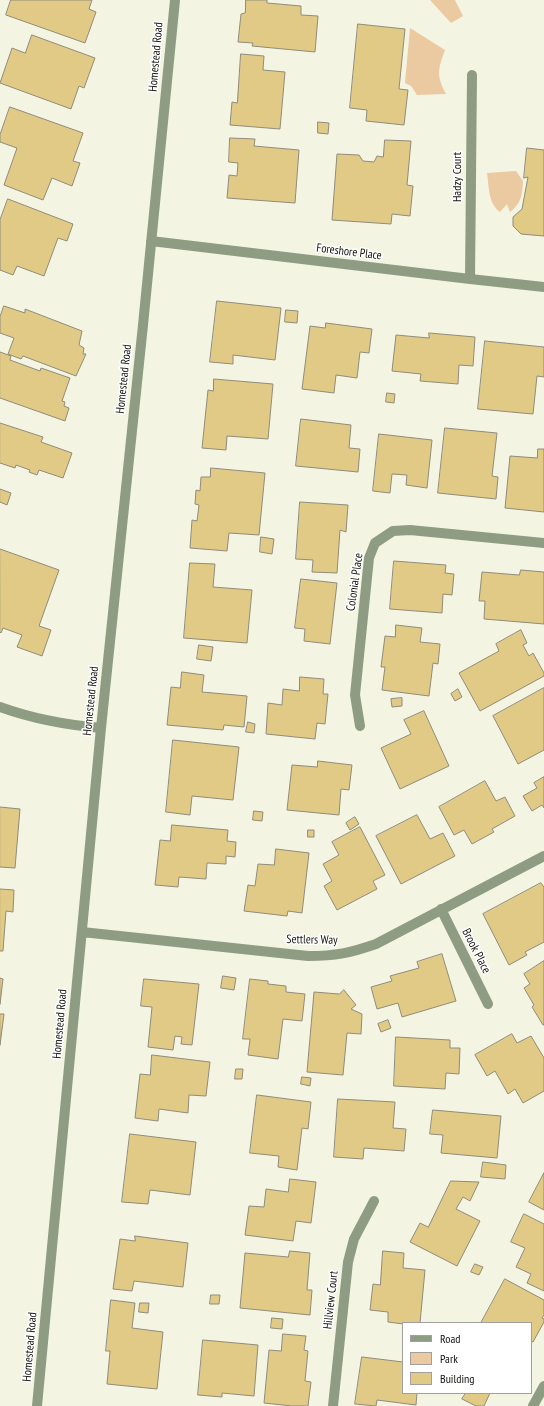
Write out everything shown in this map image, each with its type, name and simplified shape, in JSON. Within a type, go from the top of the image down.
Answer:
[{"type":"street","name":"Homestead Road","points":[[38,1406],[101,728],[175,0]]},
{"type":"street","name":"Hadzy Court","points":[[470,280],[472,75]]},
{"type":"street","name":"Foreshore Place","points":[[151,241],[470,280],[544,287]]},
{"type":"street","name":"Colonial Place","points":[[360,726],[355,695],[369,558],[375,543],[392,531],[410,530],[544,543]]},
{"type":"street","points":[[0,707],[22,715],[59,723],[101,728]]},
{"type":"street","name":"Settlers Way","points":[[82,932],[308,956],[331,956],[352,952],[376,944],[544,856]]},
{"type":"street","name":"Brook Place","points":[[441,909],[488,1004]]},
{"type":"street","name":"Hillview Court","points":[[333,1406],[348,1262],[354,1239],[374,1201]]},
{"type":"street","points":[[533,1406],[544,1386]]},
{"type":"green space","points":[[430,0],[455,0],[463,16],[451,23]]},
{"type":"green space","points":[[410,28],[445,50],[441,62],[439,77],[446,94],[417,95],[411,86],[405,83]]},
{"type":"green space","points":[[516,171],[523,181],[521,198],[510,212],[507,204],[500,212],[496,209],[491,200],[487,173]]},
{"type":"building","points":[[11,0],[92,0],[89,9],[96,12],[85,43],[6,15]]},
{"type":"building","points":[[246,0],[267,0],[267,3],[301,6],[301,15],[318,16],[315,52],[252,46],[253,43],[238,42],[241,14],[245,13]]},
{"type":"building","points":[[358,24],[405,29],[399,89],[408,90],[404,125],[366,121],[367,110],[350,108]]},
{"type":"building","points":[[32,35],[95,58],[84,88],[79,86],[71,109],[0,83],[12,48],[25,53]]},
{"type":"building","points":[[241,54],[264,56],[263,70],[285,72],[280,129],[230,125],[232,102],[237,103]]},
{"type":"building","points":[[10,107],[83,133],[73,161],[80,163],[72,186],[52,178],[43,200],[4,185],[17,148],[0,142],[0,135]]},
{"type":"building","points":[[318,122],[329,123],[328,134],[318,133]]},
{"type":"building","points":[[230,138],[255,139],[254,146],[299,150],[295,203],[227,198],[229,175],[237,176],[238,163],[229,162]]},
{"type":"building","points":[[385,140],[411,141],[407,185],[413,186],[410,216],[392,214],[391,224],[332,220],[337,154],[359,155],[363,161],[374,162],[377,156],[383,157]]},
{"type":"building","points":[[527,148],[544,150],[544,236],[521,234],[513,226],[513,217],[522,209],[528,177],[524,178]]},
{"type":"building","points":[[8,199],[73,224],[67,241],[58,238],[44,276],[17,266],[13,275],[0,270],[0,220]]},
{"type":"building","points":[[217,301],[281,308],[275,360],[233,355],[233,364],[210,362]]},
{"type":"building","points":[[4,306],[25,313],[25,309],[82,331],[79,345],[84,348],[83,354],[86,354],[76,376],[23,356],[21,359],[8,354],[14,338],[0,333],[0,317]]},
{"type":"building","points":[[286,310],[298,311],[297,323],[285,322]]},
{"type":"building","points":[[326,323],[372,329],[369,353],[360,352],[357,378],[336,375],[334,393],[302,389],[310,326],[325,328]]},
{"type":"building","points":[[429,333],[475,337],[473,366],[459,365],[458,384],[420,381],[421,374],[392,371],[396,335],[429,338]]},
{"type":"building","points":[[485,341],[544,347],[544,377],[537,376],[533,414],[478,409]]},
{"type":"building","points":[[0,352],[11,356],[10,360],[40,371],[41,368],[70,378],[62,401],[65,402],[64,406],[69,408],[65,421],[0,398]]},
{"type":"building","points":[[214,379],[273,384],[268,439],[227,436],[226,450],[202,448],[208,390],[213,391]]},
{"type":"building","points":[[387,393],[395,394],[394,403],[386,402]]},
{"type":"building","points":[[301,419],[351,425],[349,448],[360,449],[358,472],[296,466]]},
{"type":"building","points":[[0,423],[43,437],[41,442],[72,453],[63,478],[39,470],[37,475],[29,472],[30,470],[16,465],[15,468],[0,463]]},
{"type":"building","points":[[445,428],[497,433],[492,476],[498,477],[496,499],[438,493]]},
{"type":"building","points":[[379,434],[432,440],[427,488],[406,485],[407,475],[392,474],[390,493],[373,491]]},
{"type":"building","points":[[538,449],[544,449],[544,512],[505,508],[510,456],[537,458]]},
{"type":"building","points":[[211,468],[265,473],[259,535],[229,533],[227,551],[190,548],[192,520],[197,521],[199,505],[195,504],[196,490],[200,491],[201,477],[210,477]]},
{"type":"building","points":[[0,489],[11,493],[7,505],[0,502]]},
{"type":"building","points":[[300,502],[348,505],[346,532],[340,530],[337,573],[312,572],[313,560],[296,559]]},
{"type":"building","points":[[261,537],[274,539],[272,554],[260,552]]},
{"type":"building","points":[[0,549],[59,570],[39,626],[51,630],[42,656],[17,647],[22,635],[3,628],[1,633],[0,632]]},
{"type":"building","points":[[394,561],[446,565],[445,573],[454,574],[452,595],[443,594],[442,613],[390,609]]},
{"type":"building","points":[[190,563],[215,564],[213,587],[252,590],[247,643],[184,638]]},
{"type":"building","points":[[521,570],[544,572],[544,624],[484,619],[485,601],[479,601],[482,572],[519,575]]},
{"type":"building","points":[[301,579],[337,583],[330,644],[304,641],[305,629],[295,628]]},
{"type":"building","points":[[396,625],[422,628],[420,642],[440,644],[438,664],[433,663],[429,696],[382,690],[385,667],[381,667],[385,636],[395,637]]},
{"type":"building","points":[[521,630],[527,643],[523,645],[529,656],[533,653],[544,673],[544,676],[480,711],[459,673],[499,651],[496,644]]},
{"type":"building","points":[[199,645],[213,647],[211,661],[197,659]]},
{"type":"building","points":[[182,672],[204,675],[202,692],[247,696],[244,727],[224,725],[223,730],[167,725],[171,687],[180,688]]},
{"type":"building","points":[[300,677],[324,679],[323,694],[328,694],[325,724],[317,723],[315,739],[266,734],[268,703],[282,705],[283,689],[299,691]]},
{"type":"building","points":[[544,688],[544,750],[518,764],[493,716]]},
{"type":"building","points":[[458,689],[462,697],[455,701],[451,694]]},
{"type":"building","points":[[402,698],[402,706],[392,707],[391,699]]},
{"type":"building","points":[[424,711],[449,766],[400,789],[381,748],[411,734],[404,720]]},
{"type":"building","points":[[248,722],[255,724],[254,733],[246,732]]},
{"type":"building","points":[[173,740],[239,747],[233,800],[192,796],[190,815],[166,812]]},
{"type":"building","points":[[318,761],[352,765],[349,790],[341,789],[339,815],[287,810],[292,765],[317,767]]},
{"type":"building","points":[[544,777],[544,808],[542,805],[532,811],[523,796],[537,788],[534,783]]},
{"type":"building","points":[[485,781],[496,801],[505,797],[515,816],[492,829],[494,832],[472,844],[464,830],[454,835],[439,807]]},
{"type":"building","points":[[0,807],[20,809],[15,868],[0,867]]},
{"type":"building","points":[[254,811],[263,812],[262,821],[253,820]]},
{"type":"building","points":[[417,815],[430,839],[443,833],[455,856],[401,884],[376,836]]},
{"type":"building","points":[[355,817],[359,824],[350,830],[346,823]]},
{"type":"building","points":[[172,825],[228,830],[227,841],[236,842],[235,857],[226,856],[226,864],[207,863],[206,879],[179,877],[178,887],[155,885],[160,840],[170,841]]},
{"type":"building","points":[[360,827],[385,875],[373,881],[377,889],[337,910],[324,886],[332,881],[323,864],[339,855],[332,842]]},
{"type":"building","points":[[308,830],[314,830],[314,837],[308,837]]},
{"type":"building","points":[[276,849],[309,853],[302,913],[288,911],[287,916],[244,911],[248,885],[255,886],[258,864],[274,865]]},
{"type":"building","points":[[541,883],[544,887],[544,942],[525,952],[527,955],[509,965],[483,914]]},
{"type":"building","points":[[0,889],[14,890],[13,912],[6,911],[3,951],[0,951]]},
{"type":"building","points":[[442,954],[456,1001],[402,1017],[398,1003],[377,1009],[371,987],[392,981],[390,976],[419,968],[417,962]]},
{"type":"building","points":[[544,961],[543,1025],[532,1007],[534,1005],[524,988],[530,984],[524,974]]},
{"type":"building","points":[[223,976],[236,978],[234,990],[221,988]]},
{"type":"building","points":[[0,978],[3,979],[0,1004]]},
{"type":"building","points":[[144,979],[199,984],[192,1045],[181,1044],[182,1037],[175,1036],[173,1050],[148,1047],[152,1007],[141,1006]]},
{"type":"building","points":[[250,979],[268,981],[268,984],[286,986],[286,992],[305,994],[302,1021],[283,1019],[278,1059],[248,1055],[250,1039],[243,1039]]},
{"type":"building","points":[[344,990],[356,1005],[351,1009],[362,1014],[361,1034],[347,1033],[343,1075],[307,1072],[314,992],[339,994]]},
{"type":"building","points":[[0,1014],[4,1014],[0,1045]]},
{"type":"building","points":[[388,1020],[391,1028],[381,1032],[378,1024]]},
{"type":"building","points":[[512,1034],[517,1043],[531,1036],[544,1058],[544,1091],[523,1103],[515,1089],[508,1094],[495,1071],[487,1076],[475,1055]]},
{"type":"building","points":[[396,1037],[450,1040],[450,1048],[460,1048],[459,1074],[446,1073],[445,1089],[394,1086]]},
{"type":"building","points":[[152,1055],[210,1062],[206,1096],[189,1095],[188,1113],[159,1109],[158,1121],[135,1118],[140,1074],[150,1075]]},
{"type":"building","points":[[236,1069],[243,1069],[242,1079],[235,1079]]},
{"type":"building","points":[[302,1077],[311,1078],[310,1086],[301,1084]]},
{"type":"building","points":[[257,1095],[311,1102],[308,1129],[302,1128],[297,1170],[278,1167],[279,1156],[250,1153]]},
{"type":"building","points":[[338,1099],[395,1102],[393,1128],[406,1129],[404,1151],[364,1148],[363,1159],[334,1157]]},
{"type":"building","points":[[433,1110],[501,1116],[497,1158],[441,1153],[443,1135],[430,1134]]},
{"type":"building","points":[[130,1134],[196,1142],[190,1195],[150,1190],[148,1204],[122,1202]]},
{"type":"building","points":[[483,1162],[506,1165],[505,1179],[481,1177]]},
{"type":"building","points":[[544,1173],[544,1210],[529,1202]]},
{"type":"building","points":[[290,1179],[316,1182],[311,1223],[296,1221],[293,1241],[245,1235],[249,1206],[264,1207],[266,1189],[288,1192]]},
{"type":"building","points":[[451,1181],[479,1182],[470,1201],[463,1197],[456,1209],[480,1221],[457,1266],[410,1242],[420,1223],[428,1227]]},
{"type":"building","points":[[524,1214],[544,1224],[544,1291],[527,1283],[531,1274],[516,1267],[525,1248],[511,1242]]},
{"type":"building","points":[[135,1236],[188,1243],[183,1287],[134,1281],[132,1291],[113,1289],[120,1239],[135,1241]]},
{"type":"building","points":[[290,1251],[310,1253],[307,1290],[312,1290],[310,1315],[240,1308],[245,1253],[288,1257]]},
{"type":"building","points":[[383,1251],[404,1253],[403,1268],[425,1270],[420,1322],[402,1322],[402,1324],[388,1322],[388,1312],[370,1310],[373,1284],[380,1285]]},
{"type":"building","points":[[475,1264],[483,1267],[479,1275],[471,1272]]},
{"type":"building","points":[[505,1279],[544,1300],[544,1315],[542,1318],[544,1319],[544,1322],[533,1342],[532,1322],[482,1322]]},
{"type":"building","points":[[211,1295],[220,1295],[219,1304],[210,1304]]},
{"type":"building","points":[[111,1300],[135,1303],[132,1328],[163,1332],[157,1389],[107,1384],[110,1351],[106,1351]]},
{"type":"building","points":[[140,1303],[149,1303],[148,1313],[139,1312]]},
{"type":"building","points":[[272,1318],[283,1319],[282,1329],[271,1328]]},
{"type":"building","points":[[283,1334],[306,1336],[304,1350],[308,1351],[305,1381],[311,1382],[308,1406],[264,1403],[269,1350],[281,1351]]},
{"type":"building","points":[[203,1340],[258,1345],[254,1396],[222,1393],[222,1397],[198,1395]]},
{"type":"building","points":[[362,1357],[402,1362],[402,1394],[417,1394],[416,1405],[377,1400],[376,1406],[355,1404]]},
{"type":"building","points":[[465,1394],[490,1394],[484,1406],[476,1406],[462,1399]]}]
